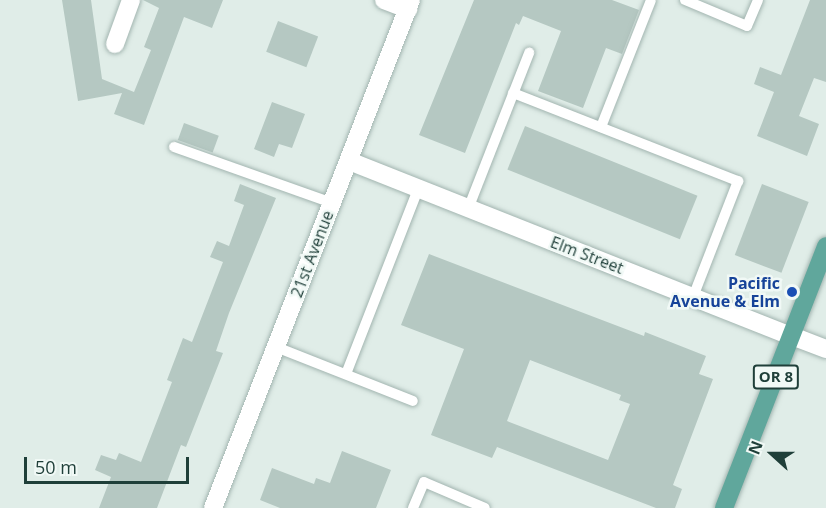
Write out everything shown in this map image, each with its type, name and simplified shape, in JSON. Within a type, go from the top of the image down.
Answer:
[{"type":"main road","name":"OR 8","points":[[724,508],[826,246]]},
{"type":"street","points":[[115,44],[131,0]]},
{"type":"street","points":[[384,0],[410,5]]},
{"type":"street","name":"21st Avenue","points":[[213,508],[410,5]]},
{"type":"street","name":"Elm Street","points":[[348,161],[826,349]]},
{"type":"lane","points":[[601,127],[651,0]]},
{"type":"lane","points":[[685,0],[747,26],[758,0]]},
{"type":"lane","points":[[468,209],[529,53]]},
{"type":"lane","points":[[513,93],[738,181],[693,297]]},
{"type":"lane","points":[[174,147],[332,203]]},
{"type":"lane","points":[[346,374],[418,189]]},
{"type":"lane","points":[[276,347],[413,401]]},
{"type":"lane","points":[[413,508],[424,482],[488,507]]},
{"type":"building","points":[[62,0],[91,0],[102,79],[134,92],[151,50],[144,47],[159,8],[143,0],[223,0],[212,28],[184,17],[144,125],[114,114],[122,93],[78,101]]},
{"type":"building","points":[[474,0],[612,0],[639,10],[622,54],[606,48],[583,108],[538,91],[561,31],[523,16],[519,25],[516,23],[465,153],[419,135]]},
{"type":"building","points":[[810,0],[826,0],[826,82],[814,78],[799,116],[819,124],[807,156],[757,136],[774,92],[754,84],[760,67],[781,75]]},
{"type":"building","points":[[278,21],[318,36],[306,67],[266,52]]},
{"type":"building","points":[[272,102],[305,114],[292,148],[279,144],[274,157],[254,149]]},
{"type":"building","points":[[184,123],[219,136],[213,153],[178,140]]},
{"type":"building","points":[[525,126],[697,196],[680,239],[507,170]]},
{"type":"building","points":[[240,184],[276,198],[229,313],[216,351],[223,353],[186,447],[181,445],[157,508],[99,508],[111,477],[95,470],[101,455],[116,460],[119,453],[141,462],[172,382],[167,380],[183,338],[192,342],[223,262],[210,257],[217,241],[229,246],[244,205],[234,201]]},
{"type":"building","points":[[762,184],[809,202],[781,273],[735,255]]},
{"type":"building","points":[[429,254],[644,336],[645,332],[706,356],[699,374],[713,379],[673,485],[682,489],[675,508],[656,508],[497,447],[492,458],[431,435],[464,349],[401,325]],"holes":[[[530,360],[621,395],[619,400],[630,404],[608,460],[507,421]]]},
{"type":"building","points":[[342,451],[391,470],[376,508],[280,508],[260,500],[272,468],[314,484],[316,478],[330,483]]},
{"type":"place","name":"Pacific Avenue & Elm","points":[[792,292]]}]
